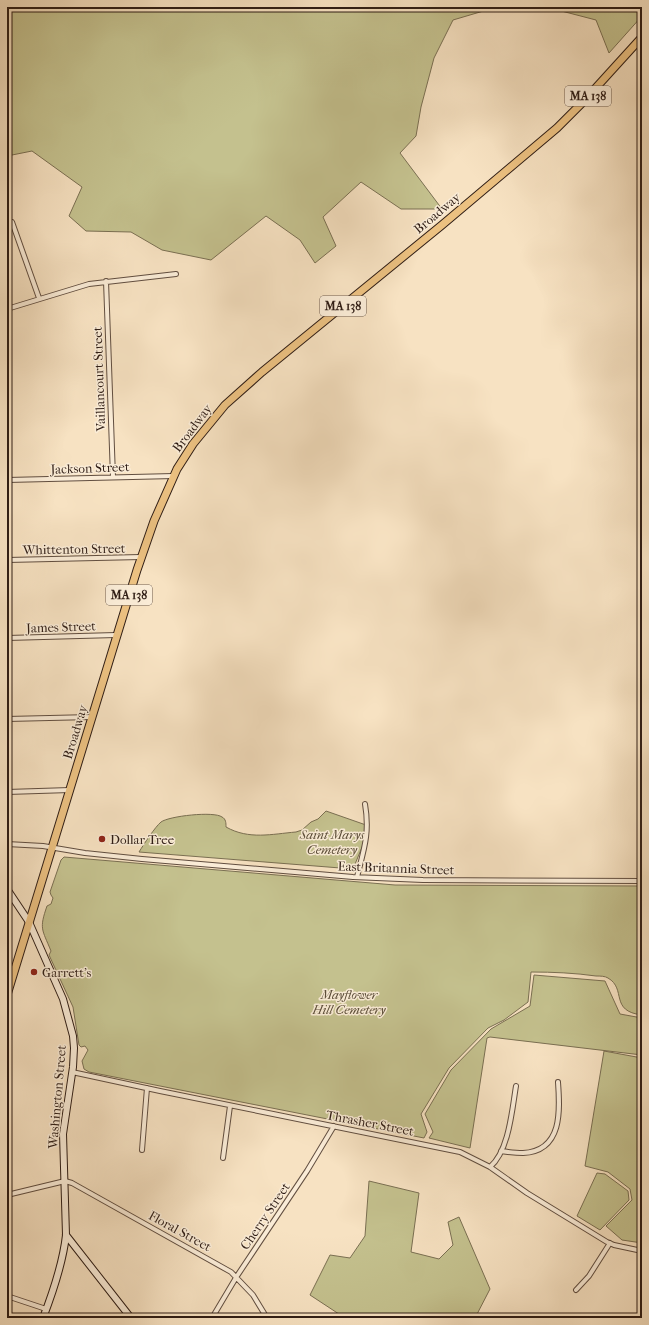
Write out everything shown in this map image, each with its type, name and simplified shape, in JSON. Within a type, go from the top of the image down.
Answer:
[{"type":"main road","name":"Broadway","points":[[7,995],[10,974],[29,922],[141,557],[154,521],[174,476],[187,453],[199,435],[233,396],[557,128],[582,103],[642,37]]},
{"type":"street","points":[[7,224],[12,222],[39,298]]},
{"type":"street","points":[[7,309],[83,285],[106,281],[176,274]]},
{"type":"street","name":"Vaillancourt Street","points":[[106,281],[113,477]]},
{"type":"street","name":"Jackson Street","points":[[7,480],[174,476]]},
{"type":"street","name":"Whittenton Street","points":[[7,560],[141,557]]},
{"type":"street","name":"James Street","points":[[7,638],[116,635]]},
{"type":"street","points":[[7,719],[92,717]]},
{"type":"street","points":[[7,792],[70,790]]},
{"type":"street","points":[[357,877],[367,833],[368,819],[365,804]]},
{"type":"street","name":"East Britannia Street","points":[[7,844],[43,846],[86,853],[142,859],[357,877],[423,880],[642,881]]},
{"type":"street","name":"Washington Street","points":[[7,889],[29,922],[63,999],[73,1041],[72,1072],[63,1134],[66,1234],[62,1258],[43,1318]]},
{"type":"street","name":"Thrasher Street","points":[[72,1072],[230,1106],[453,1150],[465,1154],[490,1167],[527,1193],[610,1243],[642,1251]]},
{"type":"street","points":[[501,1151],[522,1153],[533,1151],[544,1145],[552,1138],[557,1127],[559,1116],[558,1082]]},
{"type":"street","points":[[490,1167],[498,1160],[501,1151],[510,1122],[516,1086]]},
{"type":"street","points":[[142,1150],[147,1088]]},
{"type":"street","points":[[223,1158],[230,1106]]},
{"type":"street","name":"Cherry Street","points":[[212,1318],[237,1276],[307,1171],[334,1126]]},
{"type":"street","points":[[7,1195],[65,1181]]},
{"type":"street","name":"Floral Street","points":[[65,1181],[72,1183],[167,1235],[237,1276],[257,1300],[267,1318]]},
{"type":"street","points":[[66,1234],[131,1318]]},
{"type":"street","points":[[576,1290],[589,1276],[610,1243]]},
{"type":"street","points":[[7,1296],[46,1310]]},
{"type":"green space","points":[[7,7],[497,7],[453,20],[434,58],[421,107],[416,136],[400,153],[442,209],[401,209],[361,182],[323,217],[336,246],[315,263],[300,240],[266,216],[211,260],[162,250],[131,232],[86,231],[69,216],[82,187],[32,151],[7,156]]},
{"type":"green space","points":[[546,7],[642,7],[642,16],[609,53],[596,20]]},
{"type":"green space","name":"Saint Marys Cemetery","points":[[326,811],[366,825],[365,840],[353,869],[139,852],[161,822],[173,818],[201,814],[217,815],[224,819],[226,827],[235,831],[243,834],[269,835],[302,830],[311,822],[318,819]]},
{"type":"green space","name":"Mayflower Hill Cemetery","points":[[64,857],[395,885],[642,886],[642,1015],[632,1013],[625,1009],[617,988],[607,977],[572,973],[531,972],[528,1002],[504,1020],[488,1028],[449,1068],[421,1114],[427,1132],[424,1138],[89,1072],[84,1069],[82,1061],[88,1050],[85,1046],[81,1047],[79,1045],[73,1007],[49,955],[51,951],[45,938],[42,925],[47,906],[51,904],[53,898],[50,892],[61,860]]},
{"type":"green space","points":[[534,975],[605,981],[620,1014],[642,1018],[642,1055],[490,1037],[487,1038],[470,1148],[429,1138],[433,1132],[425,1114],[451,1070],[491,1029],[530,1006]]},
{"type":"green space","points":[[604,1051],[642,1058],[642,1243],[622,1240],[606,1226],[632,1200],[630,1189],[608,1172],[585,1166]]},
{"type":"green space","points":[[597,1173],[605,1174],[628,1191],[629,1200],[600,1230],[577,1216]]},
{"type":"green space","points":[[369,1181],[419,1193],[411,1252],[439,1259],[453,1245],[448,1222],[459,1217],[490,1289],[475,1318],[345,1318],[310,1295],[330,1255],[350,1258],[365,1236]]},
{"type":"place","name":"Dollar Tree","points":[[102,839]]},
{"type":"place","name":"Garrett's","points":[[34,972]]}]
